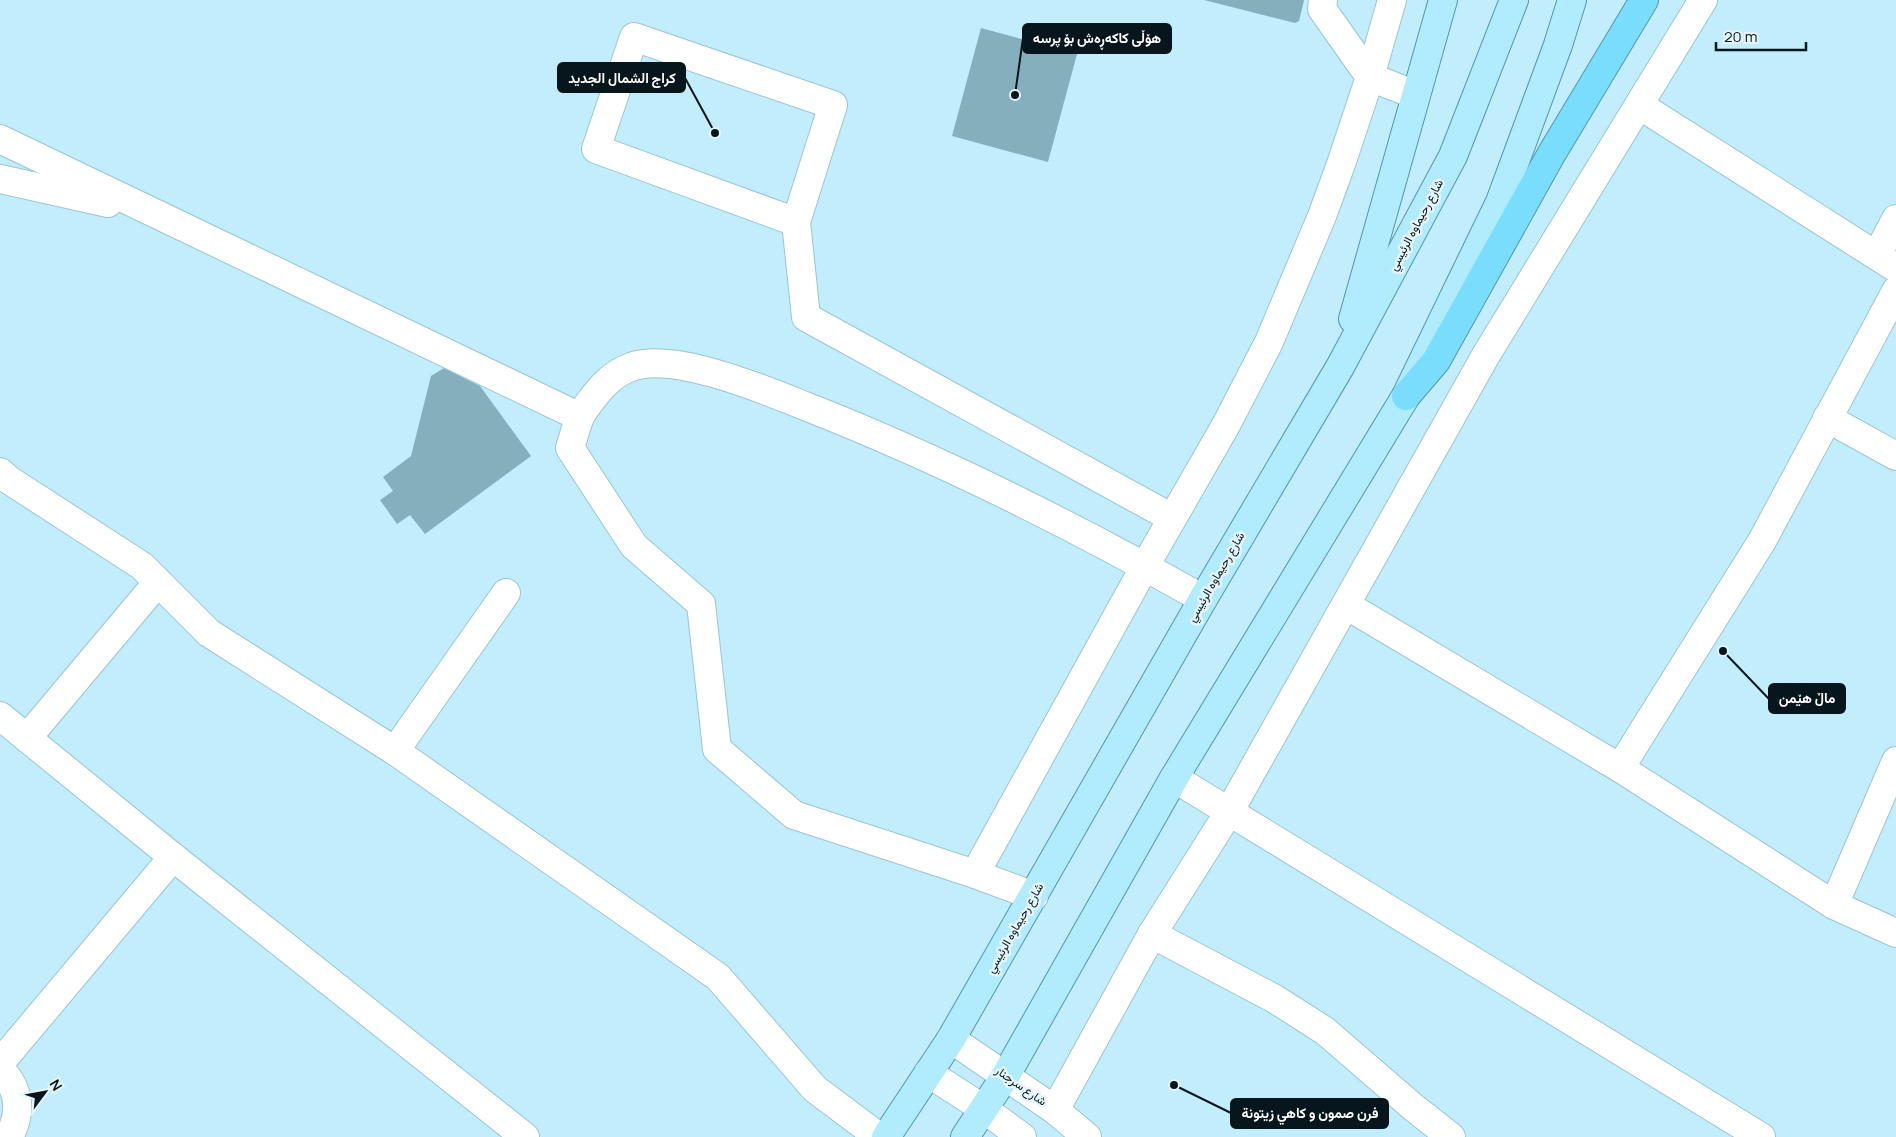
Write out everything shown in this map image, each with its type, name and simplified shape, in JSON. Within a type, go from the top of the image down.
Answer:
[{"type":"highway","points":[[1406,396],[1436,361],[1552,153],[1644,0]]},
{"type":"main road","points":[[1340,367],[1443,0]]},
{"type":"main road","name":"شارع رحيماوه الرئيسي","points":[[886,1137],[951,1039],[1203,599],[1340,367],[1453,156],[1514,0]]},
{"type":"main road","points":[[966,1137],[1006,1075],[1174,778],[1406,396],[1500,202],[1558,45],[1572,0]]},
{"type":"street","points":[[1323,0],[1322,9],[1370,77],[1416,95]]},
{"type":"street","points":[[975,874],[1144,566],[1226,425],[1269,342],[1322,216],[1370,77],[1392,0]]},
{"type":"street","points":[[1055,1110],[1152,934],[1229,812],[1486,355],[1703,0]]},
{"type":"street","points":[[796,222],[596,149],[634,37],[833,105],[796,222],[806,317],[1172,518]]},
{"type":"street","points":[[1639,105],[1887,262],[1896,219]]},
{"type":"street","points":[[0,139],[580,417]]},
{"type":"street","points":[[0,179],[156,214]]},
{"type":"street","points":[[1620,768],[1762,541],[1896,291]]},
{"type":"street","points":[[1034,896],[975,874],[794,815],[717,748],[700,604],[634,546],[570,448],[580,417],[603,384],[616,374],[632,366],[664,362],[740,382],[878,434],[1018,500],[1203,599]]},
{"type":"street","points":[[1827,418],[1896,456]]},
{"type":"street","points":[[0,472],[9,480],[142,566],[209,633],[395,751],[718,977],[815,1089],[879,1137]]},
{"type":"street","points":[[27,738],[158,582]]},
{"type":"street","points":[[395,751],[506,593]]},
{"type":"street","points":[[1346,604],[1620,768],[1834,905],[1896,933]]},
{"type":"street","points":[[0,716],[172,857],[525,1137]]},
{"type":"street","points":[[1834,905],[1896,761]]},
{"type":"street","points":[[1174,778],[1761,1137]]},
{"type":"street","points":[[0,1063],[172,857]]},
{"type":"street","points":[[1152,934],[1275,999],[1325,1032],[1413,1107],[1452,1137]]},
{"type":"street","name":"شارع سرجنار","points":[[951,1039],[1055,1110],[1087,1137]]},
{"type":"street","points":[[0,1069],[9,1078],[16,1092],[18,1109],[15,1125],[9,1137]]},
{"type":"street","points":[[928,1073],[984,1109],[1022,1137]]},
{"type":"building","points":[[1204,0],[1304,0],[1299,21],[1295,23]]},
{"type":"building","points":[[981,28],[1077,54],[1048,162],[952,136]]},
{"type":"building","points":[[444,368],[480,386],[531,456],[425,534],[410,515],[397,524],[380,500],[393,491],[383,477],[411,456],[431,376]]},
{"type":"place","name":"هۆڵی کاکەڕەش بۆ پرسە","points":[[1015,95]]},
{"type":"place","name":"كراج الشمال الجديد","points":[[715,133]]},
{"type":"place","name":"ماڵ هێمن","points":[[1723,651]]},
{"type":"place","name":"فرن صمون و كاهي زيتونة","points":[[1174,1085]]}]
